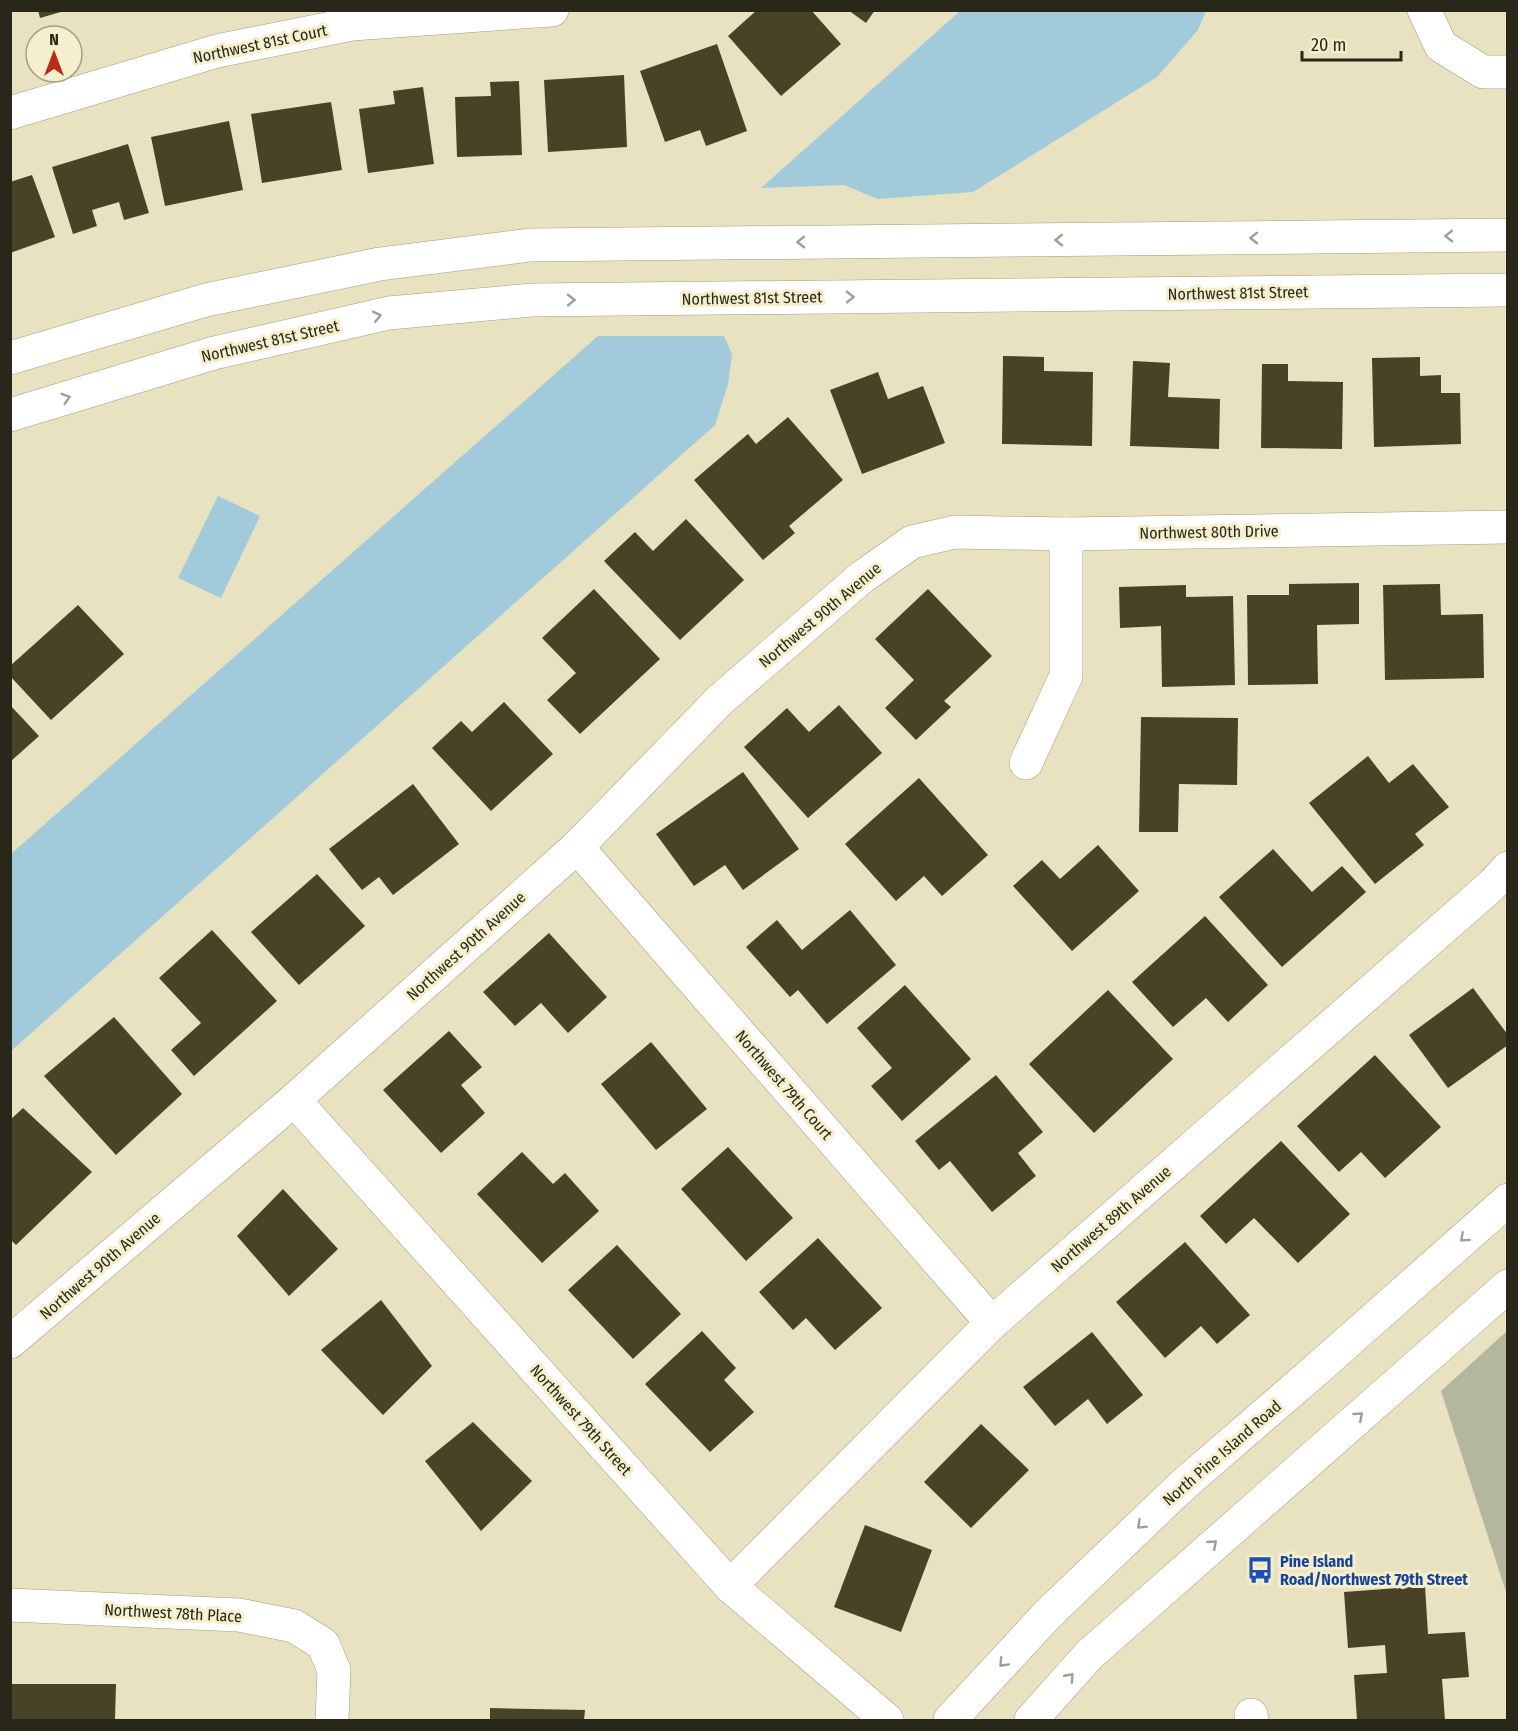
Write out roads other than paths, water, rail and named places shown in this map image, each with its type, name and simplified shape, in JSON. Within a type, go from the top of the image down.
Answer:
[{"type":"street","name":"Northwest 81st Court","points":[[10,113],[218,51],[352,24],[552,10]]},
{"type":"street","points":[[1424,10],[1441,46],[1483,72],[1508,72]]},
{"type":"street","points":[[10,358],[217,298],[380,264],[530,245],[1508,235]]},
{"type":"street","name":"Northwest 81st Street","points":[[10,415],[214,353],[389,313],[532,300],[1508,290]]},
{"type":"street","name":"Northwest 80th Drive","points":[[912,542],[955,532],[1066,534],[1508,527]]},
{"type":"street","points":[[1026,763],[1066,676],[1066,534]]},
{"type":"street","name":"Northwest 90th Avenue","points":[[10,1342],[294,1100],[577,847],[720,700],[862,577],[912,542]]},
{"type":"street","name":"Northwest 79th Court","points":[[577,847],[992,1323]]},
{"type":"street","name":"Northwest 89th Avenue","points":[[730,1586],[992,1323],[1491,886],[1508,868]]},
{"type":"street","name":"Northwest 79th Street","points":[[294,1100],[730,1586],[887,1720]]},
{"type":"street","name":"North Pine Island Road","points":[[950,1720],[1048,1614],[1183,1485],[1508,1200]]},
{"type":"street","points":[[1031,1720],[1089,1655],[1508,1286]]},
{"type":"street","name":"Northwest 78th Place","points":[[10,1605],[239,1615],[294,1626],[323,1644],[334,1670],[332,1720]]},
{"type":"water","points":[[960,11],[1206,11],[1198,30],[1157,77],[973,192],[878,199],[844,185],[761,188]]},
{"type":"water","points":[[598,336],[724,336],[732,354],[728,384],[715,425],[11,1051],[11,854]]},
{"type":"water","points":[[218,496],[260,516],[221,598],[178,578]]},
{"type":"place","name":"Pine Island Road/Northwest 79th Street","points":[[1260,1570]]}]
